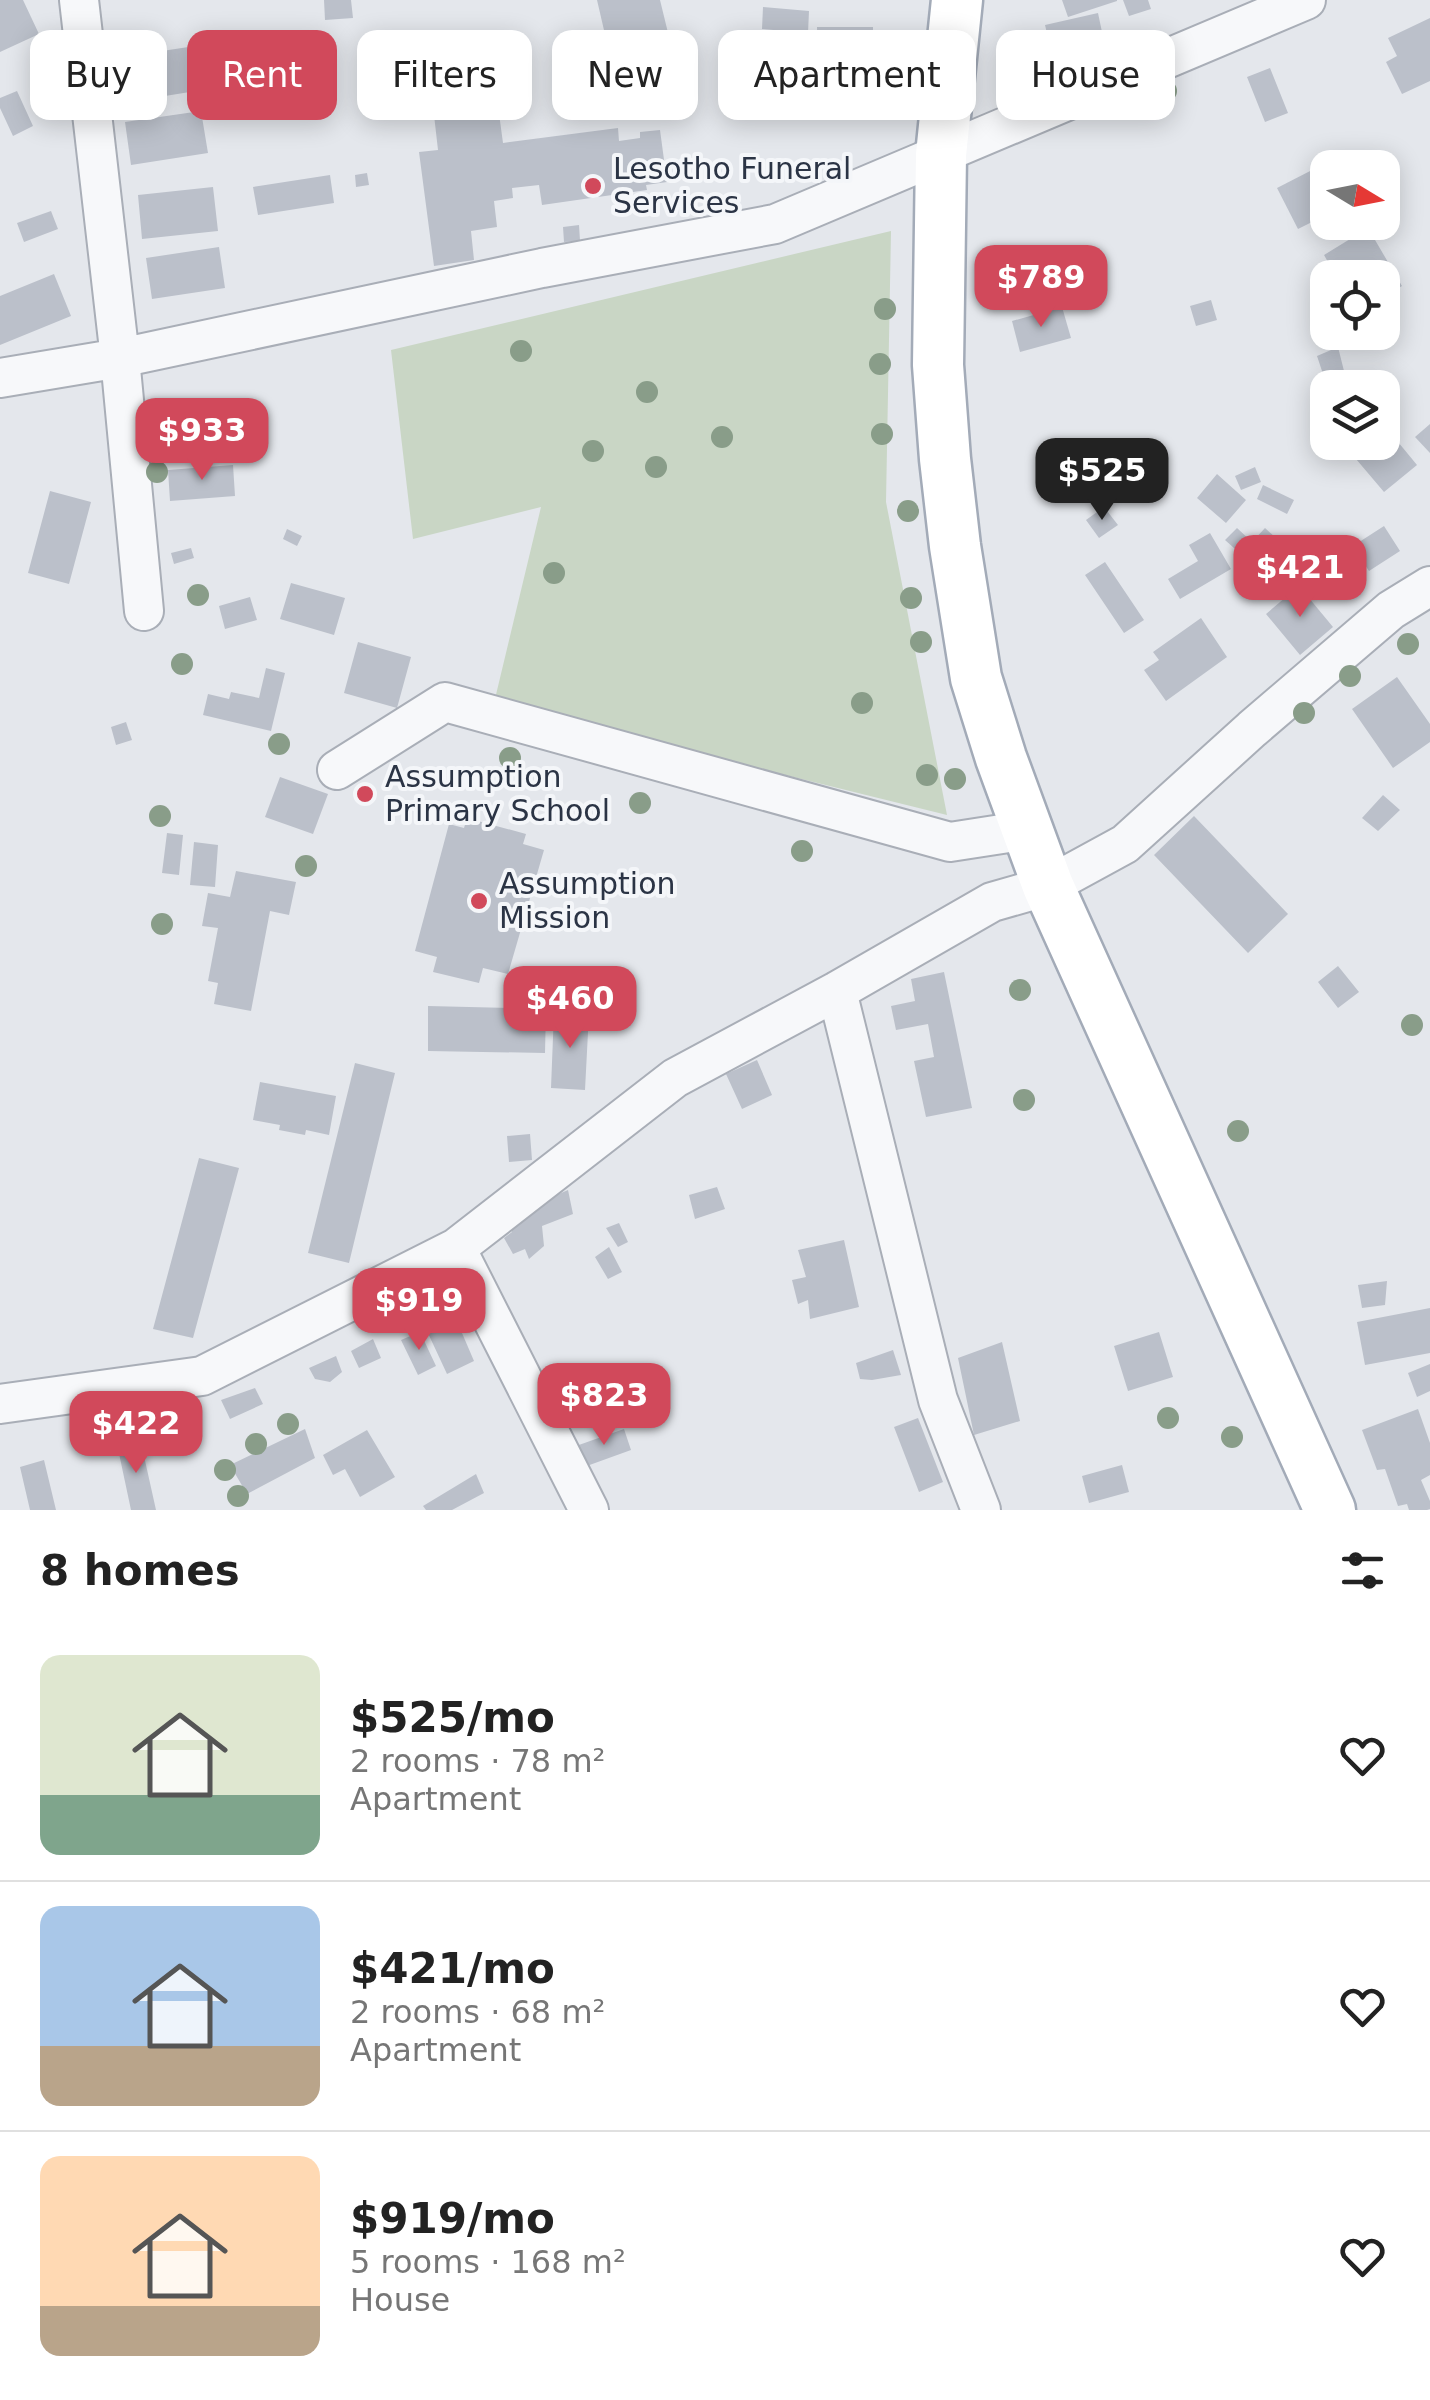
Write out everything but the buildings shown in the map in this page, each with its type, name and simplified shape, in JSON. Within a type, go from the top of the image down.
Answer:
[{"type":"main road","points":[[957,0],[941,156],[938,365],[955,546],[976,678],[1048,886],[1330,1510]]},
{"type":"street","points":[[79,0],[144,611]]},
{"type":"street","points":[[0,378],[120,358],[542,268],[775,224],[1306,0]]},
{"type":"street","points":[[0,1404],[202,1376],[456,1248],[675,1078],[992,902],[1048,886],[1125,844],[1390,610],[1430,586]]},
{"type":"street","points":[[337,770],[445,702],[950,842],[1028,830]]},
{"type":"street","points":[[836,991],[938,1400],[981,1510]]},
{"type":"street","points":[[456,1248],[589,1510]]},
{"type":"green space","points":[[891,231],[886,502],[947,815],[494,703],[541,507],[413,539],[391,350]]},
{"type":"place","name":"Lesotho Funeral Services","points":[[593,186]]},
{"type":"place","name":"Assumption Primary School","points":[[365,794]]},
{"type":"place","name":"Assumption Mission","points":[[479,901]]}]
